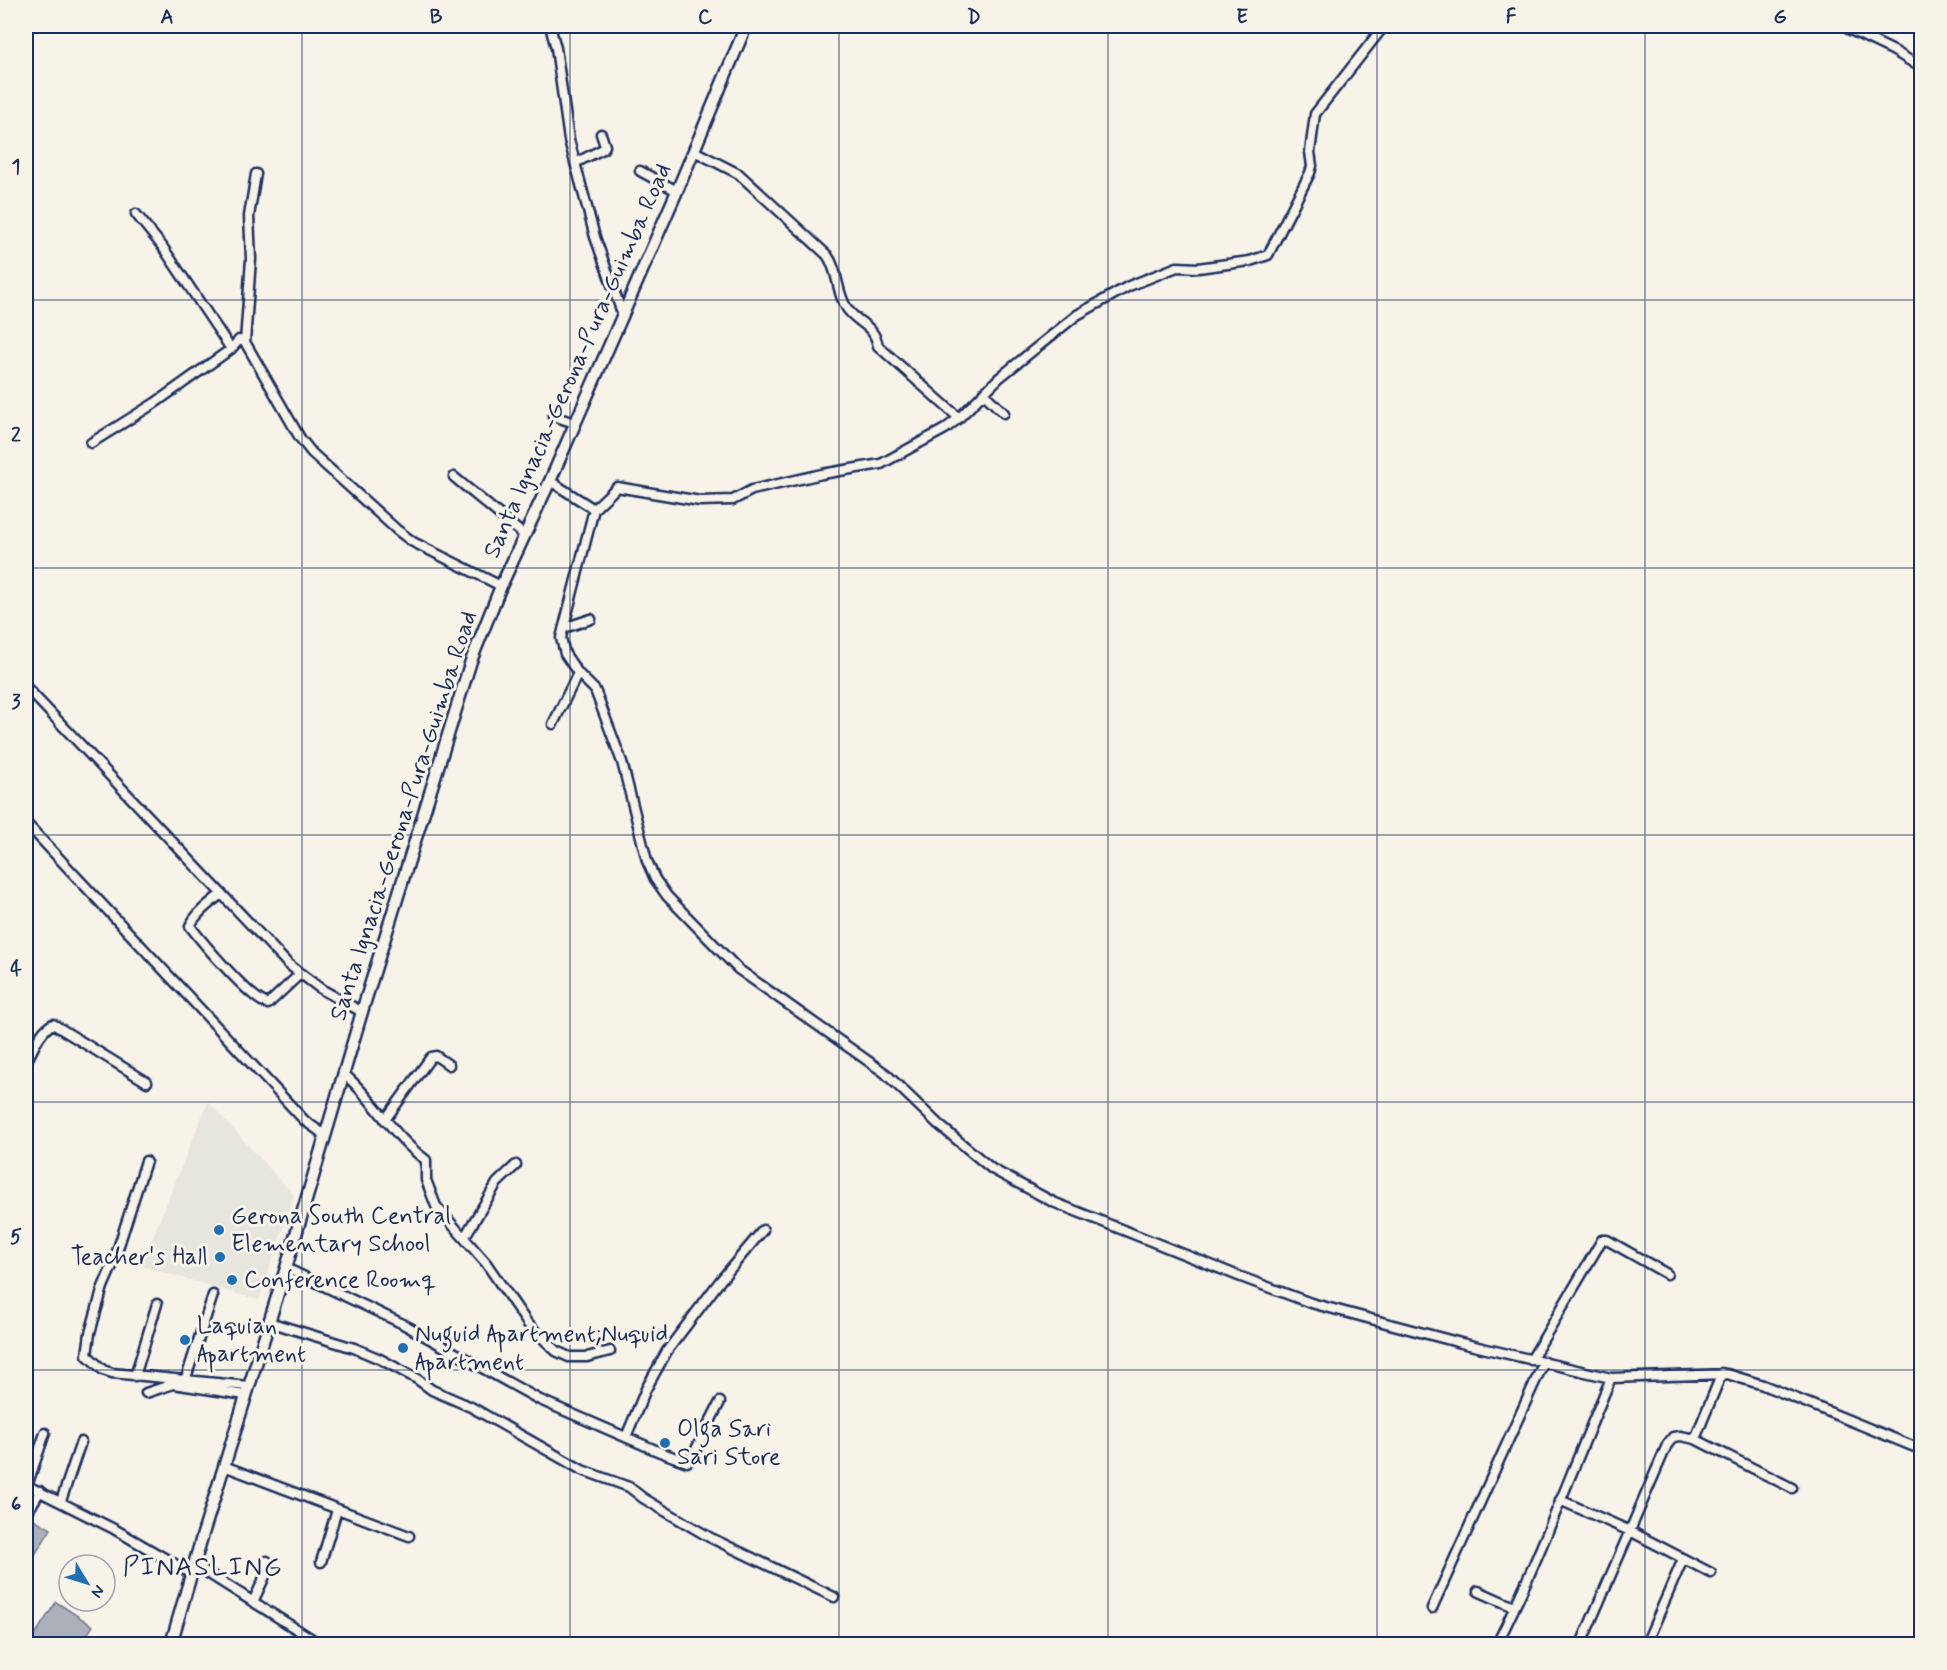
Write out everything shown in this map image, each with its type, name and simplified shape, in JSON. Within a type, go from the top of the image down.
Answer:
[{"type":"main road","name":"Santa Ignacia-Gerona-Pura-Guimba Road","points":[[171,1644],[471,661],[501,586],[550,481],[677,191],[746,26]]},
{"type":"street","points":[[550,26],[556,48],[568,140],[595,237],[622,313]]},
{"type":"street","points":[[1384,26],[1315,114],[1311,141],[1312,166],[1268,255],[1250,261],[1198,268],[1177,267],[1129,286],[1077,315],[983,393],[945,429],[881,464],[822,474],[752,490],[732,500],[700,501],[617,487],[594,509],[561,638],[563,647],[578,673],[595,690],[622,762],[647,861],[655,879],[667,896],[738,969],[885,1073],[938,1124],[992,1169],[1053,1202],[1241,1278],[1311,1303],[1461,1343],[1611,1378],[1722,1373],[1763,1385],[1922,1450]]},
{"type":"street","points":[[1846,26],[1922,68]]},
{"type":"street","points":[[575,163],[603,149],[605,146],[601,134]]},
{"type":"street","points":[[694,151],[738,174],[827,255],[832,262],[848,309],[876,336],[878,346],[959,418]]},
{"type":"street","points":[[640,171],[677,191]]},
{"type":"street","points":[[256,174],[249,216],[251,259],[245,342],[300,438],[312,453],[413,542],[501,586]]},
{"type":"street","points":[[136,214],[162,246],[231,349]]},
{"type":"street","points":[[91,443],[156,403],[231,349],[239,340],[245,342]]},
{"type":"street","points":[[983,393],[1004,413]]},
{"type":"street","points":[[553,416],[575,423]]},
{"type":"street","points":[[453,477],[524,534]]},
{"type":"street","points":[[550,481],[594,509]]},
{"type":"street","points":[[564,628],[591,619]]},
{"type":"street","points":[[553,724],[578,673]]},
{"type":"street","points":[[26,687],[266,942],[300,974],[321,989],[362,1012]]},
{"type":"street","points":[[26,823],[305,1121],[325,1135]]},
{"type":"street","points":[[221,894],[204,908],[190,927],[232,975],[257,999],[268,1004],[300,974]]},
{"type":"street","points":[[26,1062],[43,1032],[53,1024],[147,1082]]},
{"type":"street","points":[[385,1120],[431,1057],[436,1056],[449,1065]]},
{"type":"street","points":[[344,1074],[357,1085],[416,1155],[426,1160],[426,1180],[433,1202],[486,1263],[528,1324],[556,1351],[577,1358],[610,1352]]},
{"type":"street","points":[[146,1161],[113,1264],[105,1280],[87,1355],[103,1370],[247,1391]]},
{"type":"street","points":[[464,1238],[497,1183],[516,1165]]},
{"type":"street","points":[[626,1437],[646,1389],[667,1351],[720,1281],[763,1230]]},
{"type":"street","points":[[1531,1360],[1602,1240],[1607,1240],[1667,1274]]},
{"type":"street","points":[[286,1268],[403,1324],[540,1400],[687,1462],[691,1459],[720,1402]]},
{"type":"street","points":[[185,1381],[213,1295]]},
{"type":"street","points":[[135,1376],[157,1304]]},
{"type":"street","points":[[269,1322],[354,1348],[380,1359],[582,1470],[629,1487],[643,1498],[709,1537],[834,1598]]},
{"type":"street","points":[[1432,1608],[1544,1362]]},
{"type":"street","points":[[1695,1439],[1722,1373]]},
{"type":"street","points":[[1497,1644],[1550,1529],[1611,1378]]},
{"type":"street","points":[[146,1393],[173,1384],[247,1391]]},
{"type":"street","points":[[45,1433],[26,1485],[193,1569],[253,1602],[320,1644]]},
{"type":"street","points":[[1581,1644],[1670,1440],[1676,1436],[1695,1439],[1792,1488]]},
{"type":"street","points":[[60,1501],[81,1442]]},
{"type":"street","points":[[224,1466],[409,1536]]},
{"type":"street","points":[[26,1515],[40,1491]]},
{"type":"street","points":[[1560,1500],[1630,1531],[1711,1573]]},
{"type":"street","points":[[321,1562],[337,1510]]},
{"type":"street","points":[[1646,1644],[1683,1559]]},
{"type":"street","points":[[253,1602],[266,1574],[267,1561]]},
{"type":"street","points":[[1478,1591],[1514,1607]]},
{"type":"shaded area","name":"Gerona South Central Elementary School","points":[[208,1102],[294,1195],[259,1300],[141,1266]]},
{"type":"shaded area","points":[[32,1518],[51,1529],[28,1566],[26,1565],[26,1529]]},
{"type":"shaded area","points":[[56,1602],[57,1613],[73,1613],[93,1626],[81,1644],[29,1644]]},
{"type":"place","name":"Gerona South Central Elementary School","points":[[219,1230]]},
{"type":"place","name":"Teacher's Hall","points":[[220,1257]]},
{"type":"place","name":"Conference Roomq","points":[[232,1280]]},
{"type":"place","name":"Laquian Apartment","points":[[185,1340]]},
{"type":"place","name":"Nuguid Apartment;Nuquid Apartment","points":[[403,1348]]},
{"type":"place","name":"Olga Sari Sari Store","points":[[665,1443]]},
{"type":"district","name":"PINASLING","points":[[203,1567]]}]
